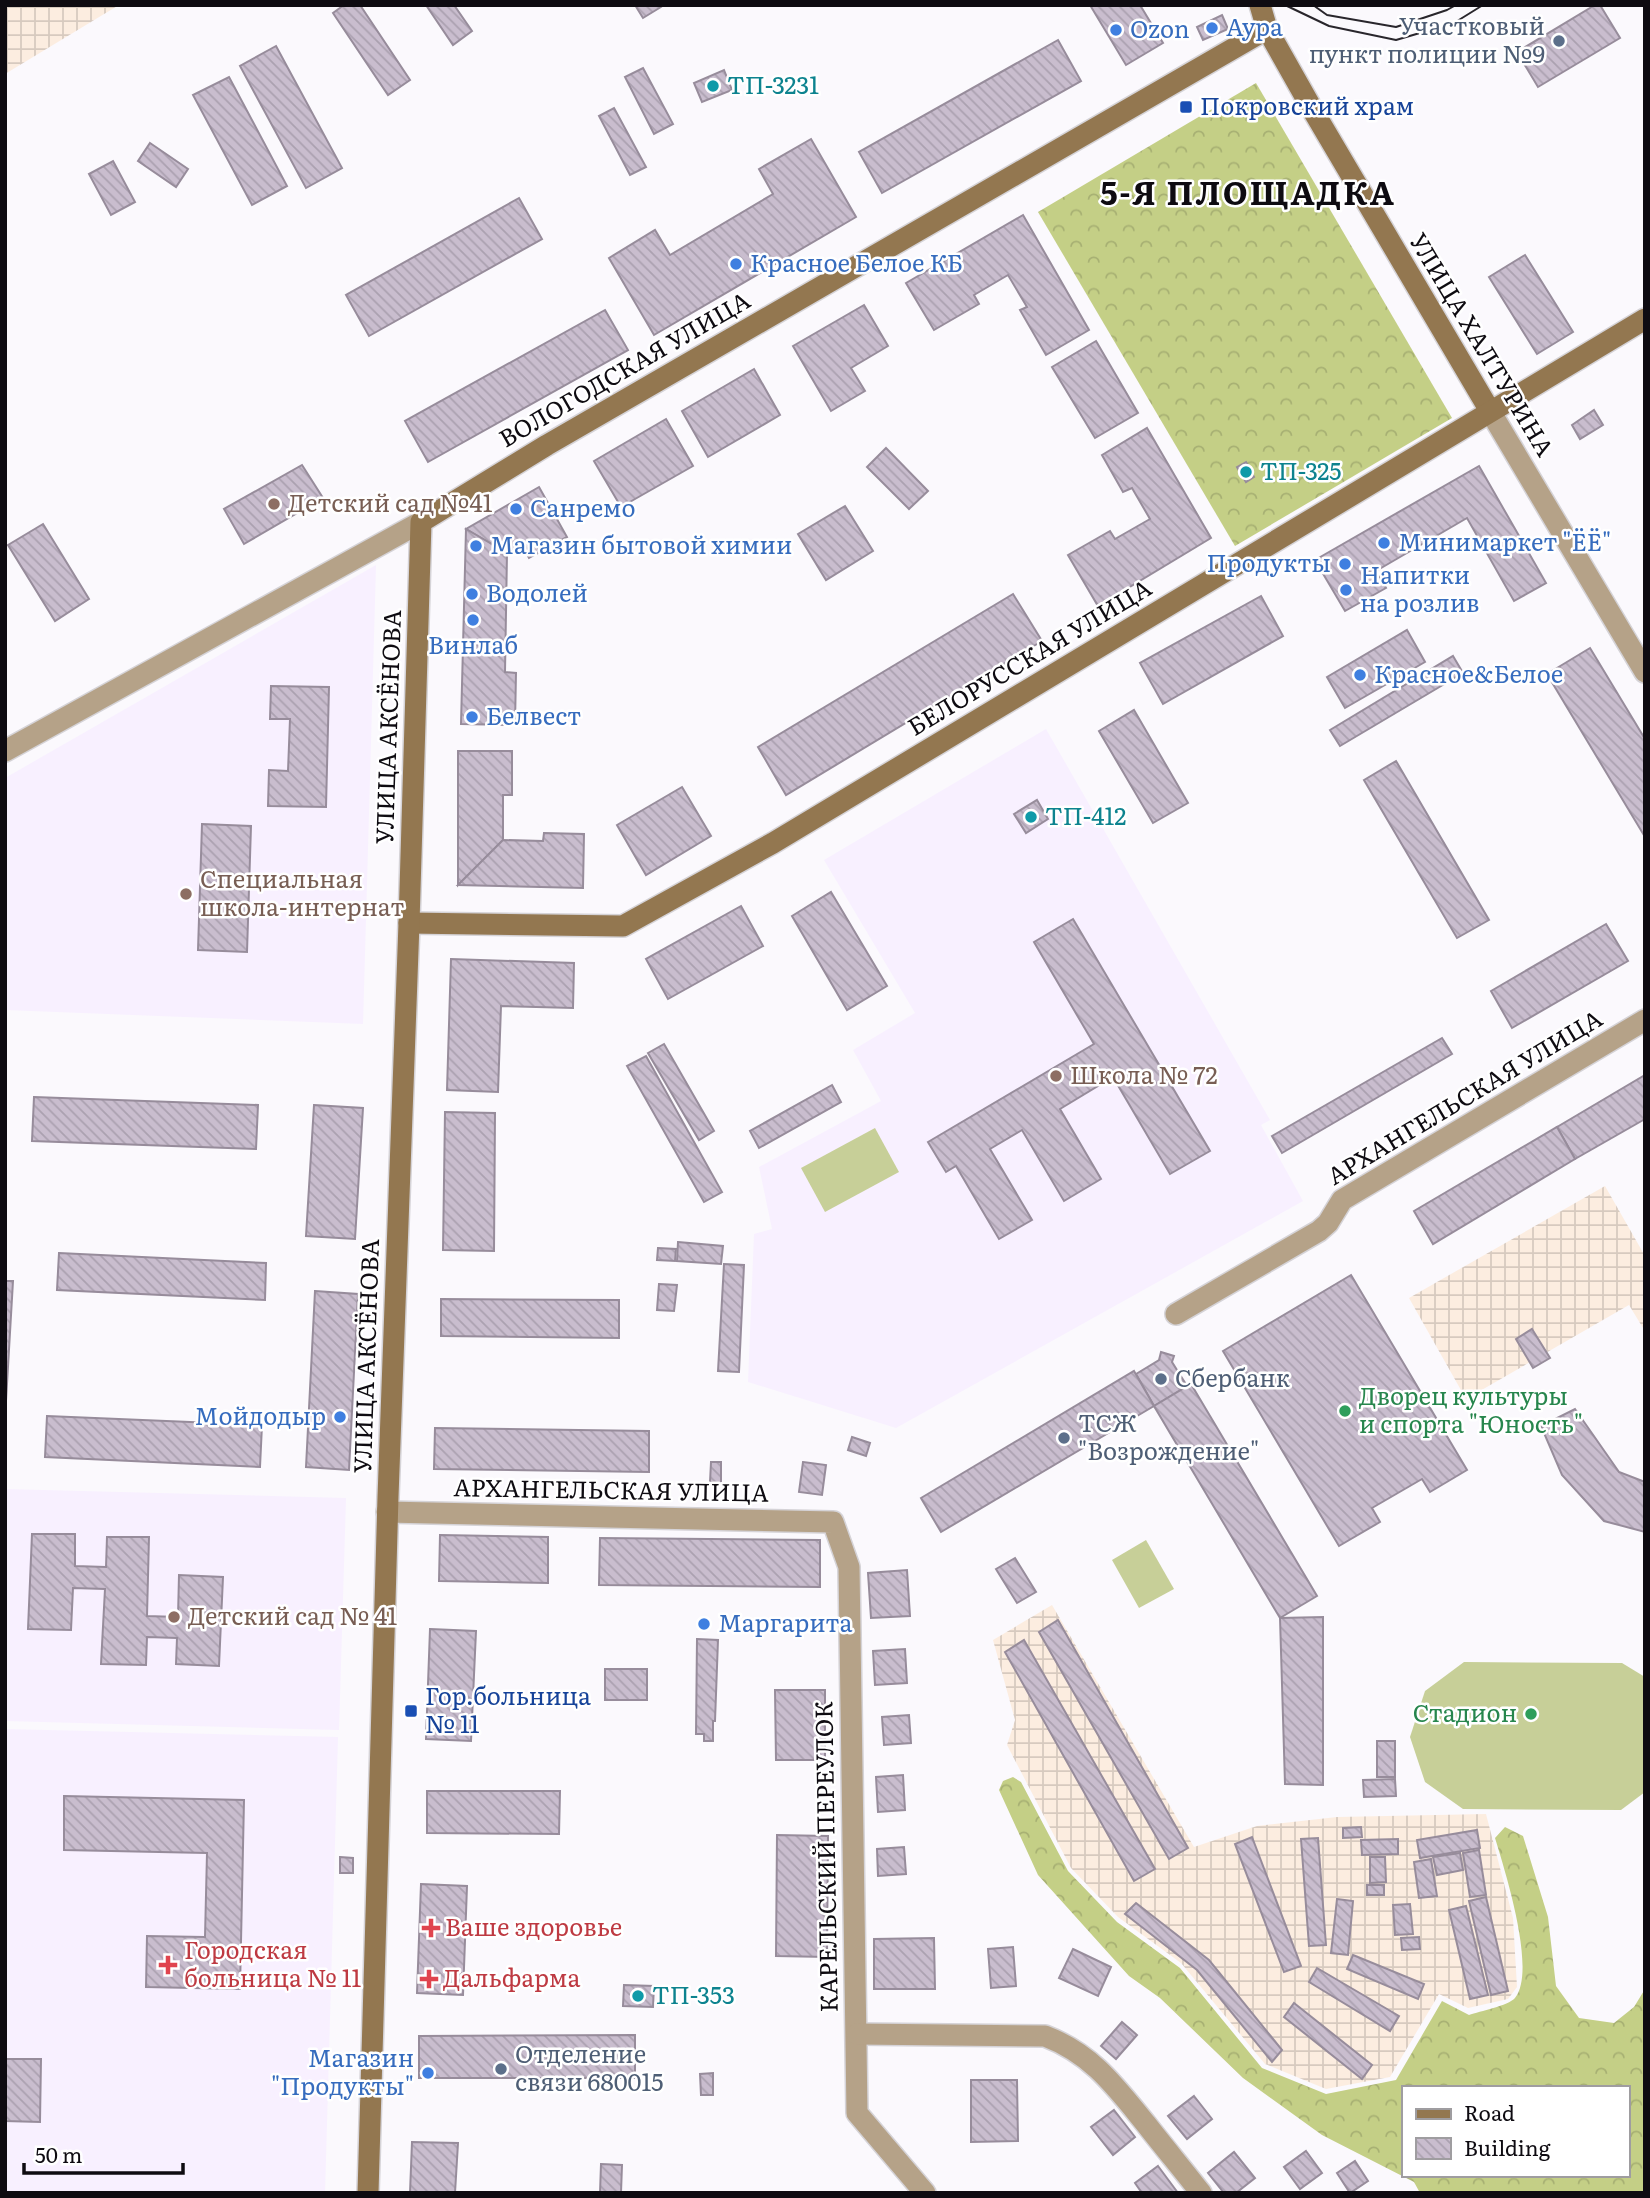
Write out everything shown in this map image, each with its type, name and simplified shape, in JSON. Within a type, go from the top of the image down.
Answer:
[{"type":"street","name":"УЛИЦА ХАЛТУРИНА","points":[[1259,5],[1268,29],[1315,114],[1645,672]]},
{"type":"street","name":"ВОЛОГОДСКАЯ УЛИЦА","points":[[5,751],[421,522],[547,445],[1268,29]]},
{"type":"street","name":"БЕЛОРУССКАЯ УЛИЦА","points":[[409,923],[623,926],[773,844],[1645,319]]},
{"type":"street","name":"УЛИЦА АКСЁНОВА","points":[[368,2193],[387,1512],[421,522]]},
{"type":"street","name":"АРХАНГЕЛЬСКАЯ УЛИЦА","points":[[1176,1314],[1313,1235],[1328,1223],[1342,1200],[1645,1020]]},
{"type":"street","name":"АРХАНГЕЛЬСКАЯ УЛИЦА","points":[[387,1512],[833,1522]]},
{"type":"street","name":"КАРЕЛЬСКИЙ ПЕРЕУЛОК","points":[[833,1522],[849,1567],[857,2034],[1045,2036],[1061,2042],[1084,2056],[1108,2076],[1201,2193]]},
{"type":"street","points":[[857,2034],[857,2113],[925,2193]]},
{"type":"shaded area","points":[[5,5],[119,5],[5,74]]},
{"type":"shaded area","name":"Специальная школа-интернат","points":[[376,565],[363,1024],[5,1010],[5,778]]},
{"type":"shaded area","name":"Школа № 72","points":[[1046,729],[1270,1120],[1261,1125],[1303,1201],[896,1428],[748,1382],[754,1234],[772,1229],[759,1167],[881,1101],[853,1050],[915,1013],[824,860]]},
{"type":"shaded area","points":[[1605,1186],[1645,1256],[1645,1327],[1643,1328],[1629,1305],[1466,1399],[1409,1298]]},
{"type":"shaded area","name":"Детский сад № 41","points":[[5,1489],[346,1498],[339,1730],[5,1721]]},
{"type":"shaded area","points":[[1052,1605],[1194,1847],[1257,1826],[1337,1817],[1486,1814],[1513,1918],[1517,1987],[1508,1999],[1468,2008],[1439,1994],[1390,2077],[1326,2089],[1265,2064],[1181,1963],[1118,1917],[1071,1868],[1007,1745],[1015,1720],[993,1640]]},
{"type":"shaded area","name":"Городская больница № 11","points":[[5,1729],[338,1737],[325,2193],[5,2193]]},
{"type":"green space","points":[[1256,83],[1452,418],[1235,546],[1038,212]]},
{"type":"green space","points":[[875,1128],[899,1172],[825,1212],[801,1168]]},
{"type":"green space","points":[[1146,1540],[1174,1589],[1139,1608],[1112,1560]]},
{"type":"green space","name":"Стадион","points":[[1464,1662],[1622,1663],[1645,1677],[1645,1792],[1621,1810],[1463,1809],[1425,1782],[1410,1737],[1425,1691]]},
{"type":"green space","points":[[1013,1777],[1021,1782],[1068,1871],[1117,1922],[1180,1968],[1262,2068],[1326,2094],[1396,2080],[1442,2001],[1469,2015],[1500,2006],[1515,1998],[1521,1985],[1521,1944],[1512,1896],[1495,1838],[1505,1827],[1523,1836],[1548,1917],[1556,1986],[1579,2018],[1614,2023],[1634,2007],[1645,1989],[1645,2193],[1420,2193],[1414,2182],[1404,2177],[1629,2177],[1629,2086],[1402,2086],[1402,2176],[1322,2135],[1243,2078],[1160,1998],[1129,1976],[1038,1875],[999,1790],[1003,1781]]},
{"type":"building","points":[[344,5],[360,5],[410,80],[388,95],[333,13]]},
{"type":"building","points":[[426,5],[454,5],[472,31],[453,45]]},
{"type":"building","points":[[635,5],[660,5],[661,7],[643,18]]},
{"type":"building","points":[[1090,5],[1140,5],[1163,43],[1126,65]]},
{"type":"building","points":[[1595,5],[1600,5],[1620,38],[1538,87],[1517,52]]},
{"type":"building","name":"Аура","points":[[1222,15],[1228,29],[1203,40],[1197,27]]},
{"type":"building","points":[[1058,40],[1081,81],[882,193],[859,152]]},
{"type":"building","points":[[276,46],[342,168],[306,188],[240,66]]},
{"type":"building","points":[[643,68],[673,124],[654,134],[625,77]]},
{"type":"building","name":"ТП-3231","points":[[724,70],[732,90],[702,102],[694,83]]},
{"type":"building","points":[[229,77],[287,186],[252,205],[193,95]]},
{"type":"building","points":[[614,108],[646,167],[630,175],[599,116]]},
{"type":"building","points":[[811,139],[856,217],[654,335],[609,258],[655,230],[670,255],[773,194],[759,169]]},
{"type":"building","points":[[150,143],[188,169],[176,187],[138,161]]},
{"type":"building","points":[[113,161],[135,202],[111,215],[89,174]]},
{"type":"building","points":[[519,198],[542,239],[369,336],[346,295]]},
{"type":"building","points":[[1023,215],[1089,330],[1046,355],[1020,310],[1027,307],[1008,275],[974,295],[979,304],[934,330],[906,283]]},
{"type":"building","points":[[1525,255],[1573,332],[1537,354],[1489,277]]},
{"type":"building","points":[[864,305],[888,346],[851,368],[865,391],[831,411],[793,346]]},
{"type":"building","points":[[605,310],[628,350],[428,462],[405,421]]},
{"type":"building","points":[[1096,341],[1138,413],[1095,438],[1052,367]]},
{"type":"building","points":[[754,369],[780,415],[708,457],[682,411]]},
{"type":"building","points":[[1594,410],[1603,425],[1580,439],[1572,425]]},
{"type":"building","points":[[666,419],[693,466],[621,507],[594,461]]},
{"type":"building","points":[[1147,428],[1211,538],[1098,606],[1068,555],[1110,531],[1115,539],[1150,519],[1132,488],[1123,492],[1102,455]]},
{"type":"building","points":[[886,448],[928,491],[909,509],[867,467]]},
{"type":"building","name":"ТП-325","points":[[1246,462],[1254,477],[1246,482],[1237,467]]},
{"type":"building","name":"Детский сад №41","points":[[302,465],[323,498],[244,544],[224,509]]},
{"type":"building","points":[[1479,466],[1546,583],[1514,601],[1467,518],[1376,571],[1386,588],[1345,611],[1315,560]]},
{"type":"building","points":[[539,487],[567,537],[529,558],[522,545],[507,553],[466,529]]},
{"type":"building","points":[[845,506],[873,551],[826,580],[798,534]]},
{"type":"building","points":[[43,524],[89,599],[55,621],[8,545]]},
{"type":"building","points":[[466,529],[507,553],[505,672],[516,673],[515,725],[461,724]]},
{"type":"building","points":[[1013,594],[1042,641],[786,795],[758,747]]},
{"type":"building","points":[[1261,596],[1283,636],[1163,704],[1140,663]]},
{"type":"building","points":[[1407,630],[1425,662],[1345,708],[1327,677]]},
{"type":"building","points":[[1590,648],[1645,739],[1645,837],[1547,674]]},
{"type":"building","points":[[1453,656],[1463,673],[1340,746],[1330,730]]},
{"type":"building","points":[[271,686],[329,687],[326,807],[268,806],[269,770],[288,771],[290,719],[270,719]]},
{"type":"building","points":[[1134,710],[1188,803],[1153,823],[1099,731]]},
{"type":"building","points":[[458,751],[512,751],[512,795],[503,795],[503,840],[458,885]]},
{"type":"building","points":[[1396,761],[1489,920],[1457,938],[1364,780]]},
{"type":"building","points":[[682,787],[711,836],[646,875],[617,825]]},
{"type":"building","name":"ТП-412","points":[[1037,800],[1048,819],[1026,833],[1014,814]]},
{"type":"building","points":[[202,824],[251,826],[247,952],[198,950]]},
{"type":"building","points":[[544,833],[584,834],[583,888],[458,885],[503,840],[543,841]]},
{"type":"building","points":[[831,892],[887,986],[847,1010],[792,916]]},
{"type":"building","points":[[741,906],[763,946],[668,999],[646,959]]},
{"type":"building","points":[[1073,919],[1210,1151],[1170,1174],[1113,1077],[1060,1109],[1101,1179],[1064,1201],[1022,1130],[990,1149],[1032,1220],[999,1239],[956,1166],[946,1172],[928,1142],[1094,1044],[1034,942]]},
{"type":"building","points":[[1606,924],[1628,961],[1512,1028],[1491,991]]},
{"type":"building","points":[[451,959],[574,963],[573,1008],[501,1006],[498,1092],[447,1090]]},
{"type":"building","points":[[1442,1038],[1452,1054],[1282,1153],[1272,1136]]},
{"type":"building","points":[[664,1044],[714,1131],[699,1140],[648,1053]]},
{"type":"building","points":[[646,1056],[722,1192],[704,1202],[627,1066]]},
{"type":"building","points":[[1645,1075],[1645,1119],[1575,1159],[1557,1127]]},
{"type":"building","points":[[832,1085],[841,1102],[759,1148],[750,1131]]},
{"type":"building","points":[[34,1097],[258,1105],[256,1149],[32,1141]]},
{"type":"building","points":[[314,1105],[363,1108],[355,1239],[306,1236]]},
{"type":"building","points":[[445,1112],[495,1113],[494,1251],[443,1250]]},
{"type":"building","points":[[1557,1127],[1575,1159],[1433,1244],[1414,1211]]},
{"type":"building","points":[[678,1242],[723,1246],[721,1264],[677,1261]]},
{"type":"building","points":[[658,1248],[676,1249],[675,1261],[657,1260]]},
{"type":"building","points":[[59,1253],[266,1263],[265,1300],[57,1290]]},
{"type":"building","points":[[724,1264],[744,1265],[739,1372],[718,1371]]},
{"type":"building","name":"Дворец культуры и спорта \"Юность\"","points":[[1351,1275],[1467,1470],[1430,1492],[1422,1479],[1372,1508],[1380,1522],[1339,1546],[1223,1351]]},
{"type":"building","points":[[5,1281],[13,1281],[5,1418]]},
{"type":"building","points":[[659,1284],[677,1285],[674,1311],[657,1310]]},
{"type":"building","points":[[315,1291],[358,1294],[349,1470],[306,1467]]},
{"type":"building","points":[[441,1299],[619,1300],[619,1338],[441,1336]]},
{"type":"building","points":[[1532,1329],[1550,1358],[1533,1368],[1516,1339]]},
{"type":"building","points":[[1161,1352],[1174,1356],[1172,1362],[1187,1386],[1154,1406],[1136,1374],[1159,1360]]},
{"type":"building","points":[[1134,1371],[1154,1406],[941,1532],[921,1498]]},
{"type":"building","points":[[1191,1384],[1317,1596],[1280,1618],[1154,1406]]},
{"type":"building","points":[[1575,1409],[1619,1472],[1645,1482],[1645,1532],[1604,1521],[1562,1475],[1541,1426]]},
{"type":"building","points":[[47,1416],[262,1425],[260,1467],[45,1457]]},
{"type":"building","points":[[435,1428],[649,1431],[649,1472],[434,1469]]},
{"type":"building","points":[[852,1437],[870,1443],[866,1456],[848,1450]]},
{"type":"building","points":[[711,1462],[721,1462],[721,1483],[710,1482]]},
{"type":"building","points":[[803,1462],[826,1465],[822,1495],[799,1492]]},
{"type":"building","points":[[32,1534],[75,1534],[75,1566],[106,1567],[107,1537],[149,1537],[147,1616],[178,1617],[179,1575],[223,1577],[219,1666],[176,1664],[177,1638],[147,1637],[146,1665],[101,1664],[105,1589],[73,1588],[71,1630],[28,1629]]},
{"type":"building","points":[[440,1535],[548,1537],[548,1583],[439,1581]]},
{"type":"building","points":[[600,1538],[820,1540],[820,1587],[599,1585]]},
{"type":"building","points":[[1015,1558],[1036,1592],[1017,1603],[996,1569]]},
{"type":"building","points":[[907,1570],[910,1616],[871,1618],[868,1573]]},
{"type":"building","points":[[1323,1617],[1323,1785],[1285,1784],[1280,1618]]},
{"type":"building","points":[[1058,1620],[1188,1848],[1169,1859],[1039,1632]]},
{"type":"building","points":[[430,1629],[476,1631],[471,1741],[426,1739]]},
{"type":"building","points":[[697,1639],[718,1640],[713,1741],[704,1741],[704,1734],[696,1734]]},
{"type":"building","points":[[1024,1640],[1155,1869],[1134,1881],[1005,1652]]},
{"type":"building","points":[[905,1649],[907,1683],[875,1685],[873,1651]]},
{"type":"building","points":[[605,1669],[647,1669],[647,1700],[605,1700]]},
{"type":"building","points":[[775,1690],[825,1690],[825,1760],[776,1760]]},
{"type":"building","points":[[909,1715],[911,1743],[884,1745],[882,1717]]},
{"type":"building","points":[[1377,1741],[1395,1741],[1395,1777],[1377,1777]]},
{"type":"building","points":[[903,1775],[905,1810],[878,1812],[876,1777]]},
{"type":"building","points":[[1395,1779],[1396,1796],[1364,1797],[1363,1780]]},
{"type":"building","points":[[427,1791],[560,1791],[559,1834],[427,1833]]},
{"type":"building","points":[[64,1796],[244,1800],[240,1989],[146,1987],[147,1936],[205,1937],[207,1853],[64,1850]]},
{"type":"building","points":[[1361,1827],[1362,1837],[1343,1838],[1343,1828]]},
{"type":"building","points":[[1477,1830],[1480,1848],[1420,1858],[1417,1840]]},
{"type":"building","points":[[777,1835],[828,1836],[827,1957],[776,1956]]},
{"type":"building","points":[[1252,1837],[1301,1966],[1284,1972],[1235,1844]]},
{"type":"building","points":[[1318,1838],[1326,1945],[1309,1946],[1301,1839]]},
{"type":"building","points":[[1398,1839],[1398,1854],[1362,1855],[1361,1840]]},
{"type":"building","points":[[904,1847],[906,1874],[878,1876],[877,1849]]},
{"type":"building","points":[[1479,1850],[1486,1895],[1470,1897],[1463,1853]]},
{"type":"building","points":[[1460,1853],[1463,1870],[1437,1875],[1433,1857]]},
{"type":"building","points":[[340,1857],[353,1858],[353,1873],[340,1873]]},
{"type":"building","points":[[1370,1857],[1385,1857],[1386,1882],[1370,1883]]},
{"type":"building","points":[[1431,1859],[1437,1896],[1419,1898],[1414,1862]]},
{"type":"building","points":[[421,1884],[467,1886],[463,1995],[417,1993]]},
{"type":"building","points":[[1367,1885],[1384,1885],[1384,1895],[1367,1895]]},
{"type":"building","points":[[1486,1897],[1508,1991],[1491,1995],[1469,1901]]},
{"type":"building","points":[[1337,1899],[1353,1901],[1348,1955],[1331,1953]]},
{"type":"building","points":[[1136,1903],[1209,1960],[1282,2050],[1272,2062],[1197,1970],[1125,1914]]},
{"type":"building","points":[[1410,1904],[1413,1934],[1395,1935],[1393,1905]]},
{"type":"building","points":[[1466,1906],[1488,1995],[1470,1999],[1449,1910]]},
{"type":"building","points":[[1419,1937],[1420,1949],[1402,1950],[1401,1938]]},
{"type":"building","points":[[934,1938],[935,1989],[874,1989],[874,1939]]},
{"type":"building","points":[[1013,1947],[1016,1986],[991,1988],[988,1949]]},
{"type":"building","points":[[1073,1949],[1111,1967],[1098,1996],[1059,1978]]},
{"type":"building","points":[[1353,1955],[1424,1984],[1418,1999],[1347,1969]]},
{"type":"building","points":[[1317,1968],[1399,2016],[1390,2031],[1309,1982]]},
{"type":"building","name":"ТП-353","points":[[624,1985],[654,1986],[653,2007],[623,2006]]},
{"type":"building","points":[[1294,2003],[1372,2065],[1362,2079],[1284,2017]]},
{"type":"building","points":[[1122,2022],[1137,2035],[1116,2059],[1101,2046]]},
{"type":"building","points":[[635,2035],[635,2078],[419,2078],[419,2036]]},
{"type":"building","points":[[5,2059],[41,2059],[40,2122],[5,2121]]},
{"type":"building","points":[[713,2073],[713,2095],[701,2095],[700,2074]]},
{"type":"building","points":[[971,2080],[1017,2080],[1018,2141],[971,2142]]},
{"type":"building","points":[[1194,2096],[1212,2119],[1187,2139],[1168,2116]]},
{"type":"building","points":[[1114,2110],[1135,2137],[1113,2155],[1091,2127]]},
{"type":"building","points":[[412,2142],[458,2143],[455,2193],[410,2193]]},
{"type":"building","points":[[1306,2151],[1322,2173],[1300,2189],[1284,2167]]},
{"type":"building","points":[[1234,2152],[1255,2178],[1236,2193],[1224,2193],[1208,2173]]},
{"type":"building","points":[[1355,2161],[1368,2181],[1350,2193],[1337,2173]]},
{"type":"building","points":[[601,2164],[622,2165],[621,2193],[600,2193]]},
{"type":"building","points":[[1158,2166],[1178,2193],[1142,2193],[1135,2183]]},
{"type":"tram line","points":[[1285,5],[1329,26],[1396,40],[1454,23],[1483,5]]},
{"type":"tram line","points":[[1313,5],[1327,15],[1396,27],[1456,5]]},
{"type":"place","name":"Аура","points":[[1212,28]]},
{"type":"place","name":"Ozon","points":[[1116,30]]},
{"type":"place","name":"Участковый пункт полиции №9","points":[[1559,41]]},
{"type":"place","name":"ТП-3231","points":[[713,86]]},
{"type":"place","name":"Покровский храм","points":[[1186,107]]},
{"type":"place","name":"Красное Белое КБ","points":[[736,264]]},
{"type":"place","name":"ТП-325","points":[[1246,472]]},
{"type":"place","name":"Детский сад №41","points":[[274,504]]},
{"type":"place","name":"Санремо","points":[[516,509]]},
{"type":"place","name":"Минимаркет \"ЁЁ\"","points":[[1384,543]]},
{"type":"place","name":"Магазин бытовой химии","points":[[476,546]]},
{"type":"place","name":"Продукты","points":[[1345,564]]},
{"type":"place","name":"Напитки на розлив","points":[[1346,590]]},
{"type":"place","name":"Водолей","points":[[472,594]]},
{"type":"place","name":"Винлаб","points":[[473,620]]},
{"type":"place","name":"Красное&Белое","points":[[1360,675]]},
{"type":"place","name":"Белвест","points":[[472,717]]},
{"type":"place","name":"ТП-412","points":[[1031,817]]},
{"type":"place","name":"Специальная школа-интернат","points":[[186,894]]},
{"type":"place","name":"Школа № 72","points":[[1056,1076]]},
{"type":"place","name":"Сбербанк","points":[[1161,1379]]},
{"type":"place","name":"Дворец культуры и спорта \"Юность\"","points":[[1345,1411]]},
{"type":"place","name":"Мойдодыр","points":[[340,1417]]},
{"type":"place","name":"ТСЖ \"Возрождение\"","points":[[1064,1438]]},
{"type":"place","name":"Детский сад № 41","points":[[174,1617]]},
{"type":"place","name":"Маргарита","points":[[704,1624]]},
{"type":"place","name":"Гор.больница № 11","points":[[411,1711]]},
{"type":"place","name":"Стадион","points":[[1531,1714]]},
{"type":"place","name":"Ваше здоровье","points":[[431,1928]]},
{"type":"place","name":"Городская больница № 11","points":[[168,1965]]},
{"type":"place","name":"Дальфарма","points":[[429,1979]]},
{"type":"place","name":"ТП-353","points":[[638,1996]]},
{"type":"place","name":"Отделение связи 680015","points":[[501,2069]]},
{"type":"place","name":"Магазин \"Продукты\"","points":[[428,2073]]},
{"type":"district","name":"5-Я ПЛОЩАДКА","points":[[1248,194]]}]
